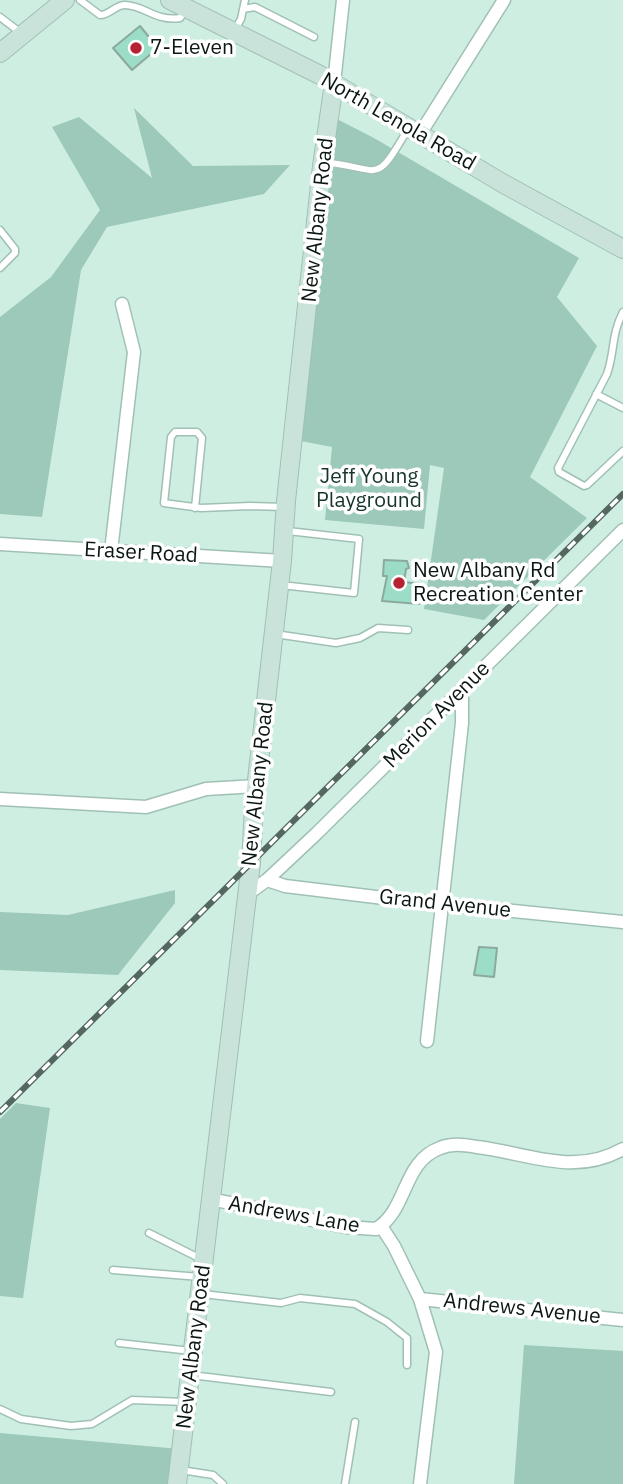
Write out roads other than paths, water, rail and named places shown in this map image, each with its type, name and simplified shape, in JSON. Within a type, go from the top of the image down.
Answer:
[{"type":"main road","points":[[0,53],[65,0]]},
{"type":"main road","name":"North Lenola Road","points":[[170,0],[334,83],[504,184],[623,249]]},
{"type":"main road","name":"New Albany Road","points":[[178,1477],[251,863],[256,786],[323,162],[334,83]]},
{"type":"street","points":[[334,83],[343,0]]},
{"type":"street","points":[[415,131],[504,0]]},
{"type":"street","points":[[111,551],[134,352],[122,304]]},
{"type":"street","name":"Merion Avenue","points":[[246,895],[267,880],[623,530]]},
{"type":"street","name":"Eraser Road","points":[[0,544],[282,561]]},
{"type":"street","points":[[427,1041],[462,723],[462,689]]},
{"type":"street","points":[[0,799],[146,807],[206,789],[256,786]]},
{"type":"street","name":"Grand Avenue","points":[[267,880],[305,888],[623,922]]},
{"type":"street","name":"Andrews Lane","points":[[211,1199],[346,1227],[376,1229],[392,1216],[405,1185],[418,1164],[436,1149],[449,1145],[493,1148],[567,1163],[605,1158],[623,1149]]},
{"type":"street","name":"Andrews Avenue","points":[[381,1226],[420,1298],[623,1320]]},
{"type":"street","points":[[420,1298],[436,1352],[420,1484]]},
{"type":"lane","points":[[80,0],[100,15],[107,15],[119,6],[134,3],[160,18],[180,18],[187,9]]},
{"type":"lane","points":[[234,31],[241,19],[245,0]]},
{"type":"lane","points":[[243,9],[256,7],[314,37]]},
{"type":"lane","points":[[0,17],[23,34]]},
{"type":"lane","points":[[323,162],[344,164],[370,172],[377,171],[415,131]]},
{"type":"lane","points":[[0,230],[15,249],[15,253],[0,268]]},
{"type":"lane","points":[[623,312],[613,336],[611,361],[558,468],[559,472],[587,485],[623,451]]},
{"type":"lane","points":[[596,394],[623,408]]},
{"type":"lane","points":[[195,508],[202,438],[197,432],[175,432],[171,437],[163,503],[195,508],[286,507]]},
{"type":"lane","points":[[279,585],[354,593],[359,539],[284,531]]},
{"type":"lane","points":[[274,634],[337,643],[360,638],[378,628],[408,630]]},
{"type":"lane","points":[[149,1233],[202,1277]]},
{"type":"lane","points":[[113,1270],[202,1277],[281,1303],[300,1298],[358,1304],[407,1338],[407,1365]]},
{"type":"lane","points":[[119,1343],[193,1351]]},
{"type":"lane","points":[[190,1375],[331,1392]]},
{"type":"lane","points":[[0,1409],[21,1419],[71,1426],[92,1424],[132,1400],[187,1402]]},
{"type":"lane","points":[[345,1484],[355,1422]]},
{"type":"lane","points":[[178,1477],[212,1475],[223,1484]]},
{"type":"railway","points":[[0,1112],[623,494]]},
{"type":"place","name":"7-Eleven","points":[[136,48]]},
{"type":"place","name":"New Albany Rd Recreation Center","points":[[399,583]]},
{"type":"park label","name":"Jeff Young Playground","points":[[369,489]]}]
